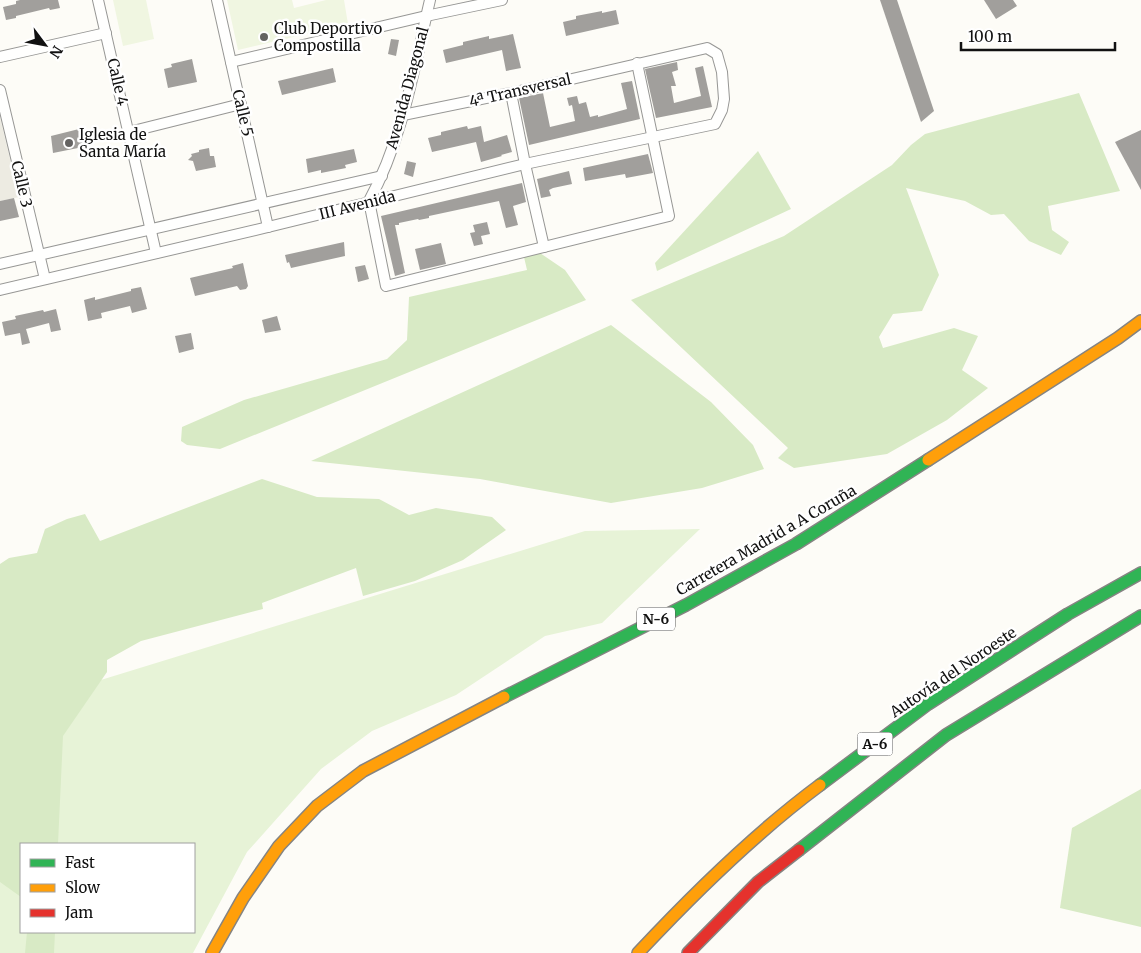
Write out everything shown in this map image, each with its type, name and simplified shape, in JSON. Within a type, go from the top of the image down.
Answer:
[{"type":"highway","name":"Carretera Madrid a A Coruña","points":[[212,953],[243,898],[279,846],[317,806],[362,771],[686,605],[796,544],[1110,343],[1141,321]]},
{"type":"highway","name":"Autovía del Noroeste","points":[[638,953],[685,903],[797,802],[928,704],[1068,614],[1141,573]]},
{"type":"highway","name":"A-6","points":[[688,953],[758,882],[946,735],[1141,616]]},
{"type":"street","name":"Calle 4","points":[[98,0],[156,253]]},
{"type":"street","name":"Calle 5","points":[[217,0],[268,227]]},
{"type":"street","name":"Avenida Diagonal","points":[[368,201],[382,176],[403,115],[430,0]]},
{"type":"street","points":[[231,62],[502,0]]},
{"type":"street","points":[[0,57],[106,33]]},
{"type":"street","name":"4ª Transversal","points":[[403,115],[511,93],[707,48],[716,54],[722,72],[724,99],[722,110],[715,124]]},
{"type":"street","points":[[368,201],[386,286],[669,216],[637,63]]},
{"type":"street","name":"Calle 3","points":[[0,90],[45,279]]},
{"type":"street","points":[[511,93],[544,247]]},
{"type":"street","points":[[129,132],[241,104]]},
{"type":"street","name":"III Avenida","points":[[0,290],[525,164],[715,124]]},
{"type":"street","name":"III Avenida","points":[[0,264],[382,176]]},
{"type":"green space","points":[[113,0],[146,0],[154,39],[123,46]]},
{"type":"green space","name":"Club Deportivo Compostilla","points":[[227,0],[292,0],[294,8],[326,0],[344,0],[348,24],[238,50]]},
{"type":"green space","points":[[1079,93],[1120,191],[1048,206],[1052,230],[1069,242],[1061,255],[1029,241],[1004,214],[991,215],[965,201],[906,188],[939,275],[922,311],[893,314],[879,337],[883,348],[954,328],[978,336],[962,370],[988,388],[947,420],[887,454],[794,468],[778,458],[788,448],[631,300],[784,236],[892,165],[911,145],[925,134]]},
{"type":"green space","points":[[758,151],[791,209],[657,271],[655,263]]},
{"type":"green space","points":[[540,253],[565,270],[586,300],[220,449],[187,445],[181,441],[182,427],[244,400],[387,359],[407,340],[409,297],[527,270],[524,257]]},
{"type":"green space","points":[[611,325],[711,402],[753,445],[764,469],[702,488],[611,503],[480,479],[311,461]]},
{"type":"green space","points":[[262,479],[317,497],[379,499],[409,515],[436,508],[492,517],[506,530],[463,560],[415,581],[363,596],[356,568],[262,603],[263,609],[141,641],[107,660],[107,672],[63,736],[58,843],[20,843],[20,896],[0,882],[0,564],[9,558],[37,553],[45,529],[67,519],[85,514],[100,541]]},
{"type":"green space","points":[[700,529],[602,623],[545,636],[456,695],[372,731],[321,769],[247,852],[193,953],[0,953],[0,711],[585,531]]},
{"type":"green space","points":[[1141,789],[1141,927],[1060,908],[1072,828]]},
{"type":"green space","points":[[27,933],[55,933],[54,953],[25,953]]},
{"type":"shaded area","points":[[0,117],[19,197],[0,201]]},
{"type":"building","points":[[58,0],[60,8],[50,10],[49,8],[6,20],[3,7],[16,4],[16,1]]},
{"type":"building","points":[[880,0],[897,0],[934,111],[921,122]]},
{"type":"building","points":[[984,0],[1013,0],[1017,6],[996,19]]},
{"type":"building","points":[[616,10],[619,24],[566,36],[563,22],[576,19],[576,16]]},
{"type":"building","points":[[513,34],[521,68],[506,71],[502,50],[446,63],[443,50],[463,45],[463,42],[489,36],[489,39]]},
{"type":"building","points":[[391,39],[399,40],[396,56],[388,54]]},
{"type":"building","points":[[192,59],[197,82],[168,88],[164,69],[172,67],[171,64]]},
{"type":"building","points":[[677,62],[678,70],[672,72],[676,86],[671,86],[674,103],[701,96],[695,68],[703,66],[712,107],[656,118],[645,69]]},
{"type":"building","points":[[333,68],[336,82],[282,95],[278,81]]},
{"type":"building","points":[[632,81],[640,119],[529,145],[519,98],[543,93],[550,127],[575,121],[572,105],[569,106],[567,98],[577,96],[579,104],[586,102],[590,117],[598,115],[598,117],[627,109],[621,83]]},
{"type":"building","points":[[467,126],[468,129],[481,126],[484,142],[507,135],[512,152],[481,162],[476,142],[432,152],[428,138],[441,135],[441,132]]},
{"type":"building","name":"Iglesia de Santa María","points":[[79,129],[80,133],[89,138],[83,147],[53,153],[51,136]]},
{"type":"building","points":[[1141,130],[1141,190],[1115,142]]},
{"type":"building","points":[[209,148],[210,156],[214,156],[216,167],[196,171],[193,161],[188,160],[192,156],[191,154]]},
{"type":"building","points":[[354,149],[357,162],[345,165],[346,168],[321,173],[321,170],[308,173],[306,159]]},
{"type":"building","points":[[648,154],[653,173],[626,178],[625,174],[585,181],[583,168]]},
{"type":"building","points":[[407,161],[416,163],[413,177],[404,174]]},
{"type":"building","points":[[569,171],[572,184],[553,188],[549,190],[551,196],[541,198],[537,179]]},
{"type":"building","points":[[522,183],[526,202],[513,206],[518,225],[506,228],[499,201],[395,225],[405,273],[395,276],[381,216]]},
{"type":"building","points":[[14,198],[19,217],[0,221],[0,201]]},
{"type":"building","points":[[487,222],[490,234],[481,236],[483,244],[474,246],[470,233],[475,232],[473,225]]},
{"type":"building","points":[[344,242],[345,256],[291,268],[289,262],[287,263],[285,255]]},
{"type":"building","points":[[441,243],[446,264],[420,270],[415,249]]},
{"type":"building","points":[[243,263],[248,286],[246,289],[240,290],[237,286],[195,296],[190,278],[233,268],[232,266]]},
{"type":"building","points":[[365,265],[369,279],[358,282],[355,267]]},
{"type":"building","points":[[141,287],[147,309],[132,313],[130,306],[101,313],[102,318],[88,321],[84,300],[95,297],[95,300]]},
{"type":"building","points":[[56,309],[61,330],[51,332],[49,323],[26,329],[30,343],[22,345],[20,333],[5,336],[2,322],[16,319],[15,316]]},
{"type":"building","points":[[277,316],[281,330],[265,333],[262,320]]},
{"type":"building","points":[[191,333],[194,349],[179,353],[175,336]]},
{"type":"traffic: fast","points":[[504,697],[686,605],[796,544],[928,460]]},
{"type":"traffic: fast","points":[[820,785],[928,704],[1068,614],[1141,573]]},
{"type":"traffic: fast","points":[[799,850],[946,735],[1141,616]]},
{"type":"traffic: slow","points":[[928,460],[1118,338],[1141,321]]},
{"type":"traffic: slow","points":[[212,953],[243,898],[279,846],[317,806],[363,771],[504,697]]},
{"type":"traffic: slow","points":[[638,953],[725,865],[772,823],[820,785]]},
{"type":"traffic: jam","points":[[688,953],[758,882],[799,850]]},
{"type":"place","name":"Club Deportivo Compostilla","points":[[264,37]]},
{"type":"place","name":"Iglesia de Santa María","points":[[69,143]]}]
